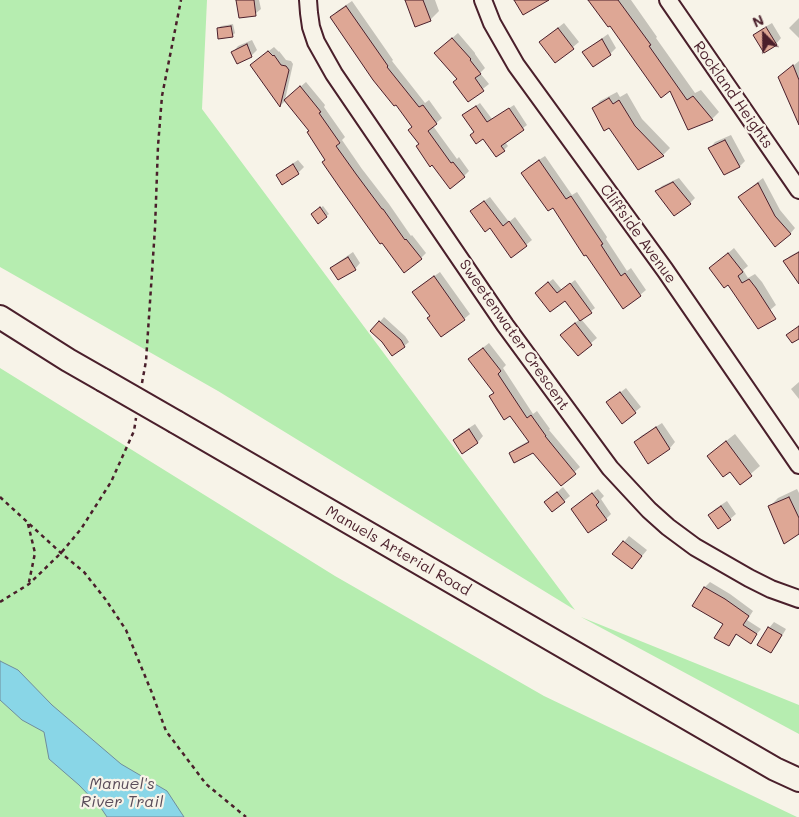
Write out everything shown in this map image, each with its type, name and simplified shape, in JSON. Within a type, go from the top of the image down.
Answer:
[{"type":"main road","name":"Manuels Arterial Road","points":[[0,317],[68,360],[776,769],[799,780]]},
{"type":"street","name":"Sweetenwater Crescent","points":[[308,0],[308,13],[314,35],[324,58],[334,74],[505,325],[610,468],[649,510],[695,547],[748,578],[799,599]]},
{"type":"street","name":"Cliffside Avenue","points":[[482,0],[516,65],[664,270],[799,465]]},
{"type":"street","name":"Rockland Heights","points":[[668,0],[799,190]]},
{"type":"path","points":[[141,390],[146,361],[162,96],[181,0]]},
{"type":"path","points":[[0,602],[29,584],[61,553],[81,529],[112,482],[134,430],[137,414]]},
{"type":"path","points":[[0,498],[84,572],[106,600],[126,630],[166,730],[206,784],[246,817]]},
{"type":"path","points":[[28,523],[35,553],[29,584]]},
{"type":"green space","points":[[0,0],[207,0],[202,109],[575,610],[218,391],[0,267]]},
{"type":"green space","points":[[0,368],[335,576],[544,696],[797,817],[0,817]]},
{"type":"green space","points":[[581,617],[799,705],[799,734]]},
{"type":"water","name":"Manuel's River Trail","points":[[0,661],[18,670],[52,705],[121,764],[167,791],[184,817],[107,817],[79,785],[49,759],[44,732],[22,720],[0,700]]},
{"type":"building","points":[[236,0],[254,0],[256,16],[239,18]]},
{"type":"building","points":[[405,0],[423,0],[431,21],[415,27]]},
{"type":"building","points":[[514,0],[549,0],[523,15]]},
{"type":"building","points":[[588,0],[618,0],[651,45],[649,46],[687,100],[693,96],[713,120],[688,130],[670,91],[661,98],[610,26],[608,27]]},
{"type":"building","points":[[346,6],[387,67],[419,107],[423,105],[437,124],[428,131],[451,163],[453,162],[465,177],[450,189],[432,165],[430,167],[416,146],[419,144],[408,130],[412,127],[396,105],[394,106],[373,80],[330,17]]},
{"type":"building","points":[[231,26],[233,37],[218,39],[217,28]]},
{"type":"building","points":[[766,27],[777,45],[764,53],[753,35]]},
{"type":"building","points":[[558,28],[574,49],[555,63],[539,42]]},
{"type":"building","points":[[452,38],[471,59],[481,74],[475,78],[484,91],[468,102],[453,82],[457,79],[434,53]]},
{"type":"building","points":[[602,39],[611,55],[593,67],[582,52]]},
{"type":"building","points":[[247,44],[252,57],[237,64],[231,52]]},
{"type":"building","points":[[268,51],[274,55],[281,65],[286,66],[289,70],[280,107],[250,65]]},
{"type":"building","points":[[793,65],[799,80],[799,125],[778,77]]},
{"type":"building","points":[[300,86],[321,112],[319,113],[340,143],[336,146],[405,240],[422,259],[404,273],[382,243],[380,244],[340,188],[322,162],[325,160],[307,132],[309,131],[284,100]]},
{"type":"building","points":[[609,98],[613,104],[619,100],[635,126],[664,156],[638,170],[609,128],[604,131],[592,108]]},
{"type":"building","points":[[476,106],[487,122],[509,108],[524,130],[501,146],[505,151],[496,157],[483,139],[476,144],[470,135],[474,132],[462,115]]},
{"type":"building","points":[[725,140],[740,167],[724,175],[708,148]]},
{"type":"building","points":[[539,160],[566,199],[571,196],[603,244],[601,245],[621,276],[625,273],[641,296],[623,309],[586,255],[584,256],[553,208],[548,211],[521,173]]},
{"type":"building","points":[[293,164],[299,174],[282,185],[276,175]]},
{"type":"building","points":[[673,182],[691,204],[674,216],[655,191]]},
{"type":"building","points":[[758,183],[775,216],[791,234],[775,247],[738,197]]},
{"type":"building","points":[[484,201],[503,226],[509,221],[527,246],[511,258],[490,228],[485,232],[470,211]]},
{"type":"building","points":[[320,207],[327,217],[318,224],[311,214]]},
{"type":"building","points":[[799,252],[799,284],[783,261]]},
{"type":"building","points":[[728,253],[743,272],[738,276],[742,283],[749,279],[776,319],[758,329],[728,285],[724,288],[709,268]]},
{"type":"building","points":[[348,257],[356,270],[338,280],[330,268]]},
{"type":"building","points":[[434,276],[465,320],[441,337],[427,318],[430,316],[412,292]]},
{"type":"building","points":[[548,282],[557,293],[570,283],[592,313],[580,321],[565,301],[550,312],[535,293]]},
{"type":"building","points":[[379,321],[401,340],[405,347],[392,356],[382,342],[370,331]]},
{"type":"building","points":[[575,323],[592,345],[578,356],[560,335]]},
{"type":"building","points":[[799,326],[799,339],[792,343],[786,335]]},
{"type":"building","points":[[483,348],[501,371],[498,374],[527,418],[531,415],[545,436],[576,474],[561,486],[533,453],[514,463],[509,453],[529,442],[510,416],[504,420],[489,396],[494,393],[468,359]]},
{"type":"building","points":[[620,392],[636,413],[622,424],[606,402]]},
{"type":"building","points":[[656,427],[670,449],[648,464],[634,442]]},
{"type":"building","points":[[469,429],[478,443],[462,454],[453,440]]},
{"type":"building","points":[[726,441],[752,476],[740,485],[730,472],[723,477],[707,456]]},
{"type":"building","points":[[557,492],[565,502],[552,512],[544,502]]},
{"type":"building","points":[[592,493],[599,502],[596,505],[607,520],[588,533],[571,509]]},
{"type":"building","points":[[789,497],[799,518],[799,534],[784,544],[768,506]]},
{"type":"building","points":[[721,506],[731,520],[718,529],[708,515]]},
{"type":"building","points":[[623,541],[642,556],[632,569],[612,554]]},
{"type":"building","points":[[704,587],[749,616],[743,625],[757,634],[751,644],[736,634],[729,646],[714,638],[723,624],[692,606]]},
{"type":"building","points":[[768,627],[782,635],[771,653],[757,645]]}]
